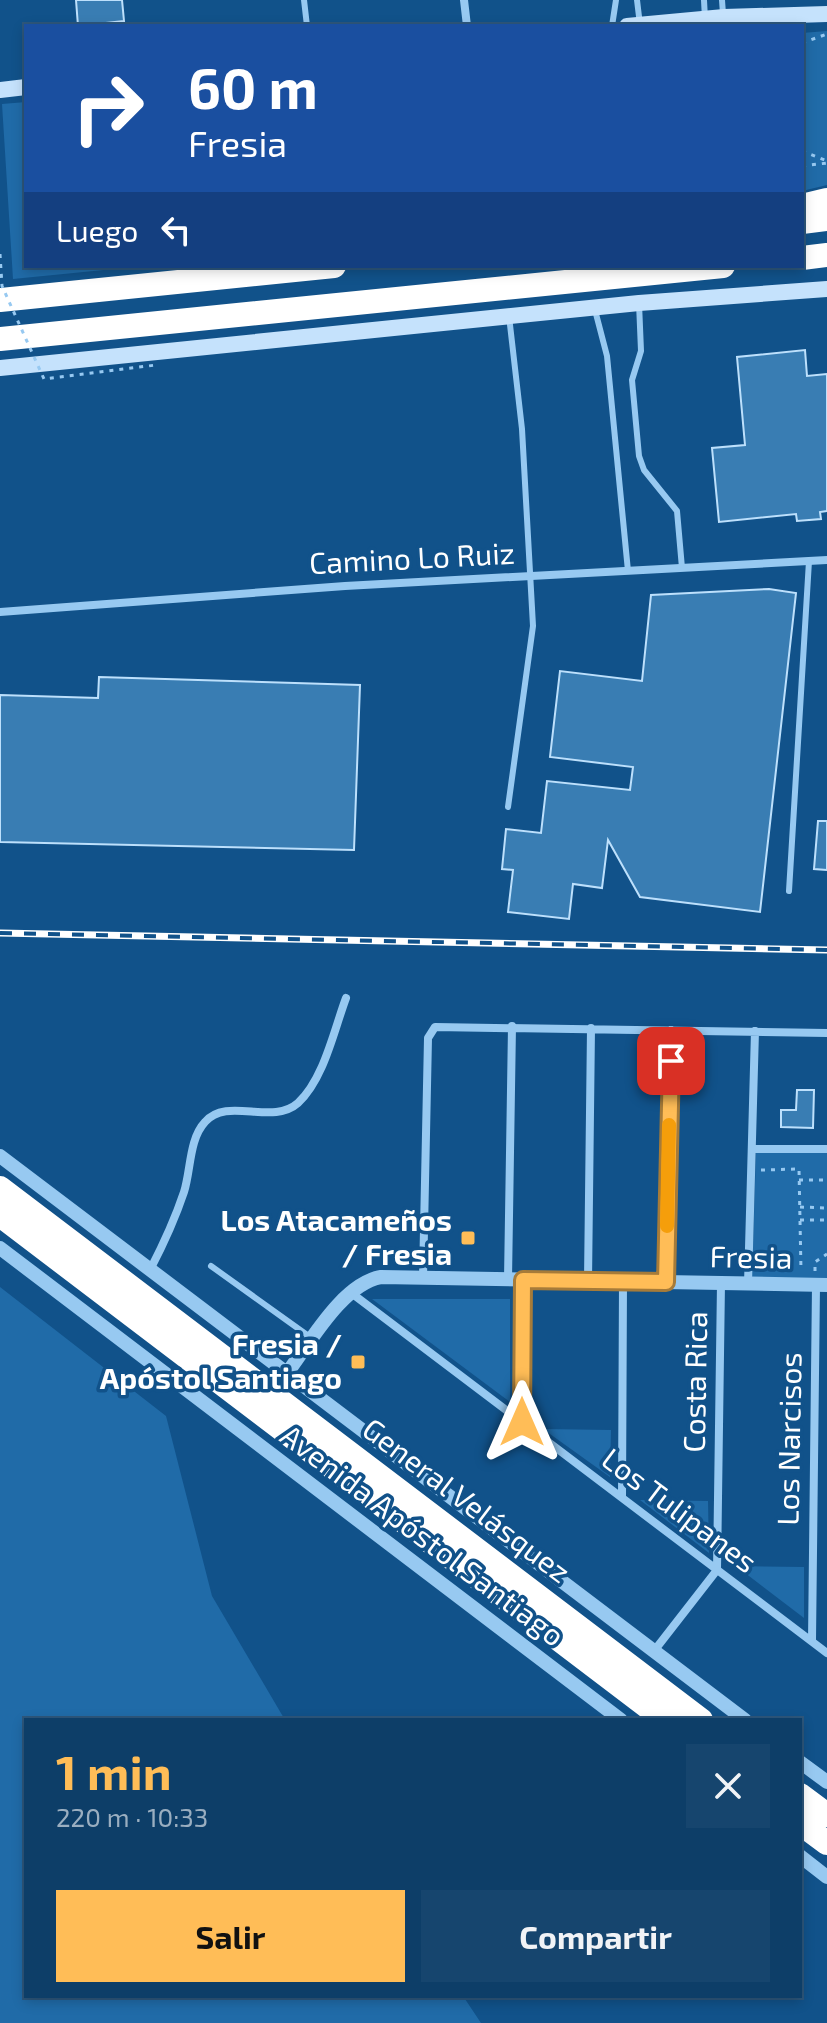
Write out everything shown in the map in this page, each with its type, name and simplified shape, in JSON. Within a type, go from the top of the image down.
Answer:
[{"type":"highway","points":[[804,206],[827,200]]},
{"type":"highway","points":[[804,222],[827,219]]},
{"type":"highway","points":[[804,258],[827,255]]},
{"type":"highway","points":[[804,266],[827,266]]},
{"type":"highway","points":[[0,300],[314,268]]},
{"type":"highway","points":[[0,339],[703,268]]},
{"type":"highway","name":"General Velásquez","points":[[0,1188],[698,1718]]},
{"type":"highway","name":"General Velásquez","points":[[0,1215],[662,1718]]},
{"type":"highway","points":[[802,1796],[827,1815]]},
{"type":"highway","points":[[802,1824],[827,1843]]},
{"type":"main road","points":[[646,24],[705,19],[723,9],[824,13]]},
{"type":"main road","points":[[0,90],[24,87]]},
{"type":"main road","points":[[0,368],[639,303],[827,289]]},
{"type":"street","points":[[464,0],[467,24]]},
{"type":"street","name":"Camino Lo Ruiz","points":[[0,612],[530,576],[827,560]]},
{"type":"street","points":[[150,1270],[186,1187],[201,1126],[210,1116],[222,1112],[280,1112],[297,1104],[321,1063],[346,998]]},
{"type":"street","points":[[423,1278],[429,1033],[439,1025],[827,1033]]},
{"type":"street","points":[[512,1026],[516,1280],[522,1422]]},
{"type":"street","points":[[588,1281],[591,1028]]},
{"type":"street","points":[[666,1282],[671,1030]]},
{"type":"street","points":[[748,1284],[755,1031]]},
{"type":"street","points":[[752,1149],[827,1149]]},
{"type":"street","name":"Avenida Apóstol Santiago","points":[[0,1156],[742,1718]]},
{"type":"street","name":"Avenida Apóstol Santiago","points":[[0,1248],[618,1718]]},
{"type":"street","name":"Fresia","points":[[349,1292],[373,1278],[748,1284],[820,1282]]},
{"type":"street","points":[[622,1497],[623,1282]]},
{"type":"street","name":"Los Narcisos","points":[[812,1641],[820,1282]]},
{"type":"street","name":"Costa Rica","points":[[717,1570],[721,1283]]},
{"type":"street","points":[[287,1373],[349,1292]]},
{"type":"street","name":"Los Tulipanes","points":[[349,1292],[827,1653]]},
{"type":"street","points":[[654,1651],[717,1570]]},
{"type":"street","points":[[802,1763],[827,1782]]},
{"type":"street","points":[[802,1858],[827,1877]]},
{"type":"lane","points":[[304,0],[307,24]]},
{"type":"lane","points":[[612,24],[616,0]]},
{"type":"lane","points":[[634,24],[637,0]]},
{"type":"lane","points":[[704,0],[705,19]]},
{"type":"lane","points":[[639,303],[641,351],[632,380],[639,456],[644,470],[680,518],[682,568]]},
{"type":"lane","points":[[595,308],[607,356],[628,571]]},
{"type":"lane","points":[[508,807],[533,626],[522,429],[509,316]]},
{"type":"lane","points":[[789,891],[809,561]]},
{"type":"lane","points":[[211,1266],[313,1340]]},
{"type":"path","points":[[804,41],[827,34]]},
{"type":"path","points":[[804,152],[827,162]]},
{"type":"path","points":[[804,166],[827,162]]},
{"type":"path","points":[[0,254],[2,286],[44,379],[156,365]]},
{"type":"path","points":[[752,1170],[799,1169],[801,1275]]},
{"type":"path","points":[[799,1180],[827,1180]]},
{"type":"path","points":[[800,1207],[827,1208]]},
{"type":"path","points":[[800,1220],[827,1220]]},
{"type":"path","points":[[820,1282],[815,1262],[827,1254]]},
{"type":"shaded area","points":[[827,31],[827,185],[804,191],[804,33]]},
{"type":"shaded area","points":[[24,102],[24,268],[124,268],[13,279],[2,104]]},
{"type":"shaded area","points":[[756,1153],[827,1153],[827,1280],[752,1278]]},
{"type":"shaded area","points":[[0,1287],[166,1416],[212,1596],[284,1718],[24,1718],[24,1998],[464,1998],[481,2023],[0,2023]]},
{"type":"shaded area","points":[[372,1299],[510,1299],[510,1402]]},
{"type":"shaded area","points":[[543,1429],[611,1430],[610,1477]]},
{"type":"shaded area","points":[[640,1500],[708,1501],[709,1553]]},
{"type":"shaded area","points":[[736,1566],[804,1567],[804,1618]]},
{"type":"building","points":[[76,0],[122,0],[124,21],[78,24]]},
{"type":"building","points":[[805,350],[807,376],[827,374],[827,511],[820,512],[821,519],[797,521],[796,514],[719,522],[712,448],[745,445],[737,357]]},
{"type":"building","points":[[769,589],[796,593],[760,912],[640,897],[608,840],[602,888],[573,884],[569,919],[508,912],[513,870],[502,869],[506,829],[541,833],[547,781],[630,790],[633,767],[550,757],[560,671],[642,681],[651,595]]},
{"type":"building","points":[[99,677],[360,685],[354,850],[0,842],[0,695],[98,698]]},
{"type":"building","points":[[818,821],[827,821],[827,870],[814,869]]},
{"type":"building","points":[[797,1090],[814,1090],[813,1128],[781,1127],[781,1110],[796,1110]]},
{"type":"railway","points":[[0,933],[827,950]]},
{"type":"slow traffic","points":[[667,1226],[669,1125]]},
{"type":"place","name":"Los Atacameños / Fresia","points":[[468,1238]]},
{"type":"place","name":"Fresia / Apóstol Santiago","points":[[358,1362]]},
{"type":"route","points":[[522,1422],[523,1280],[666,1282],[671,1061]]}]
